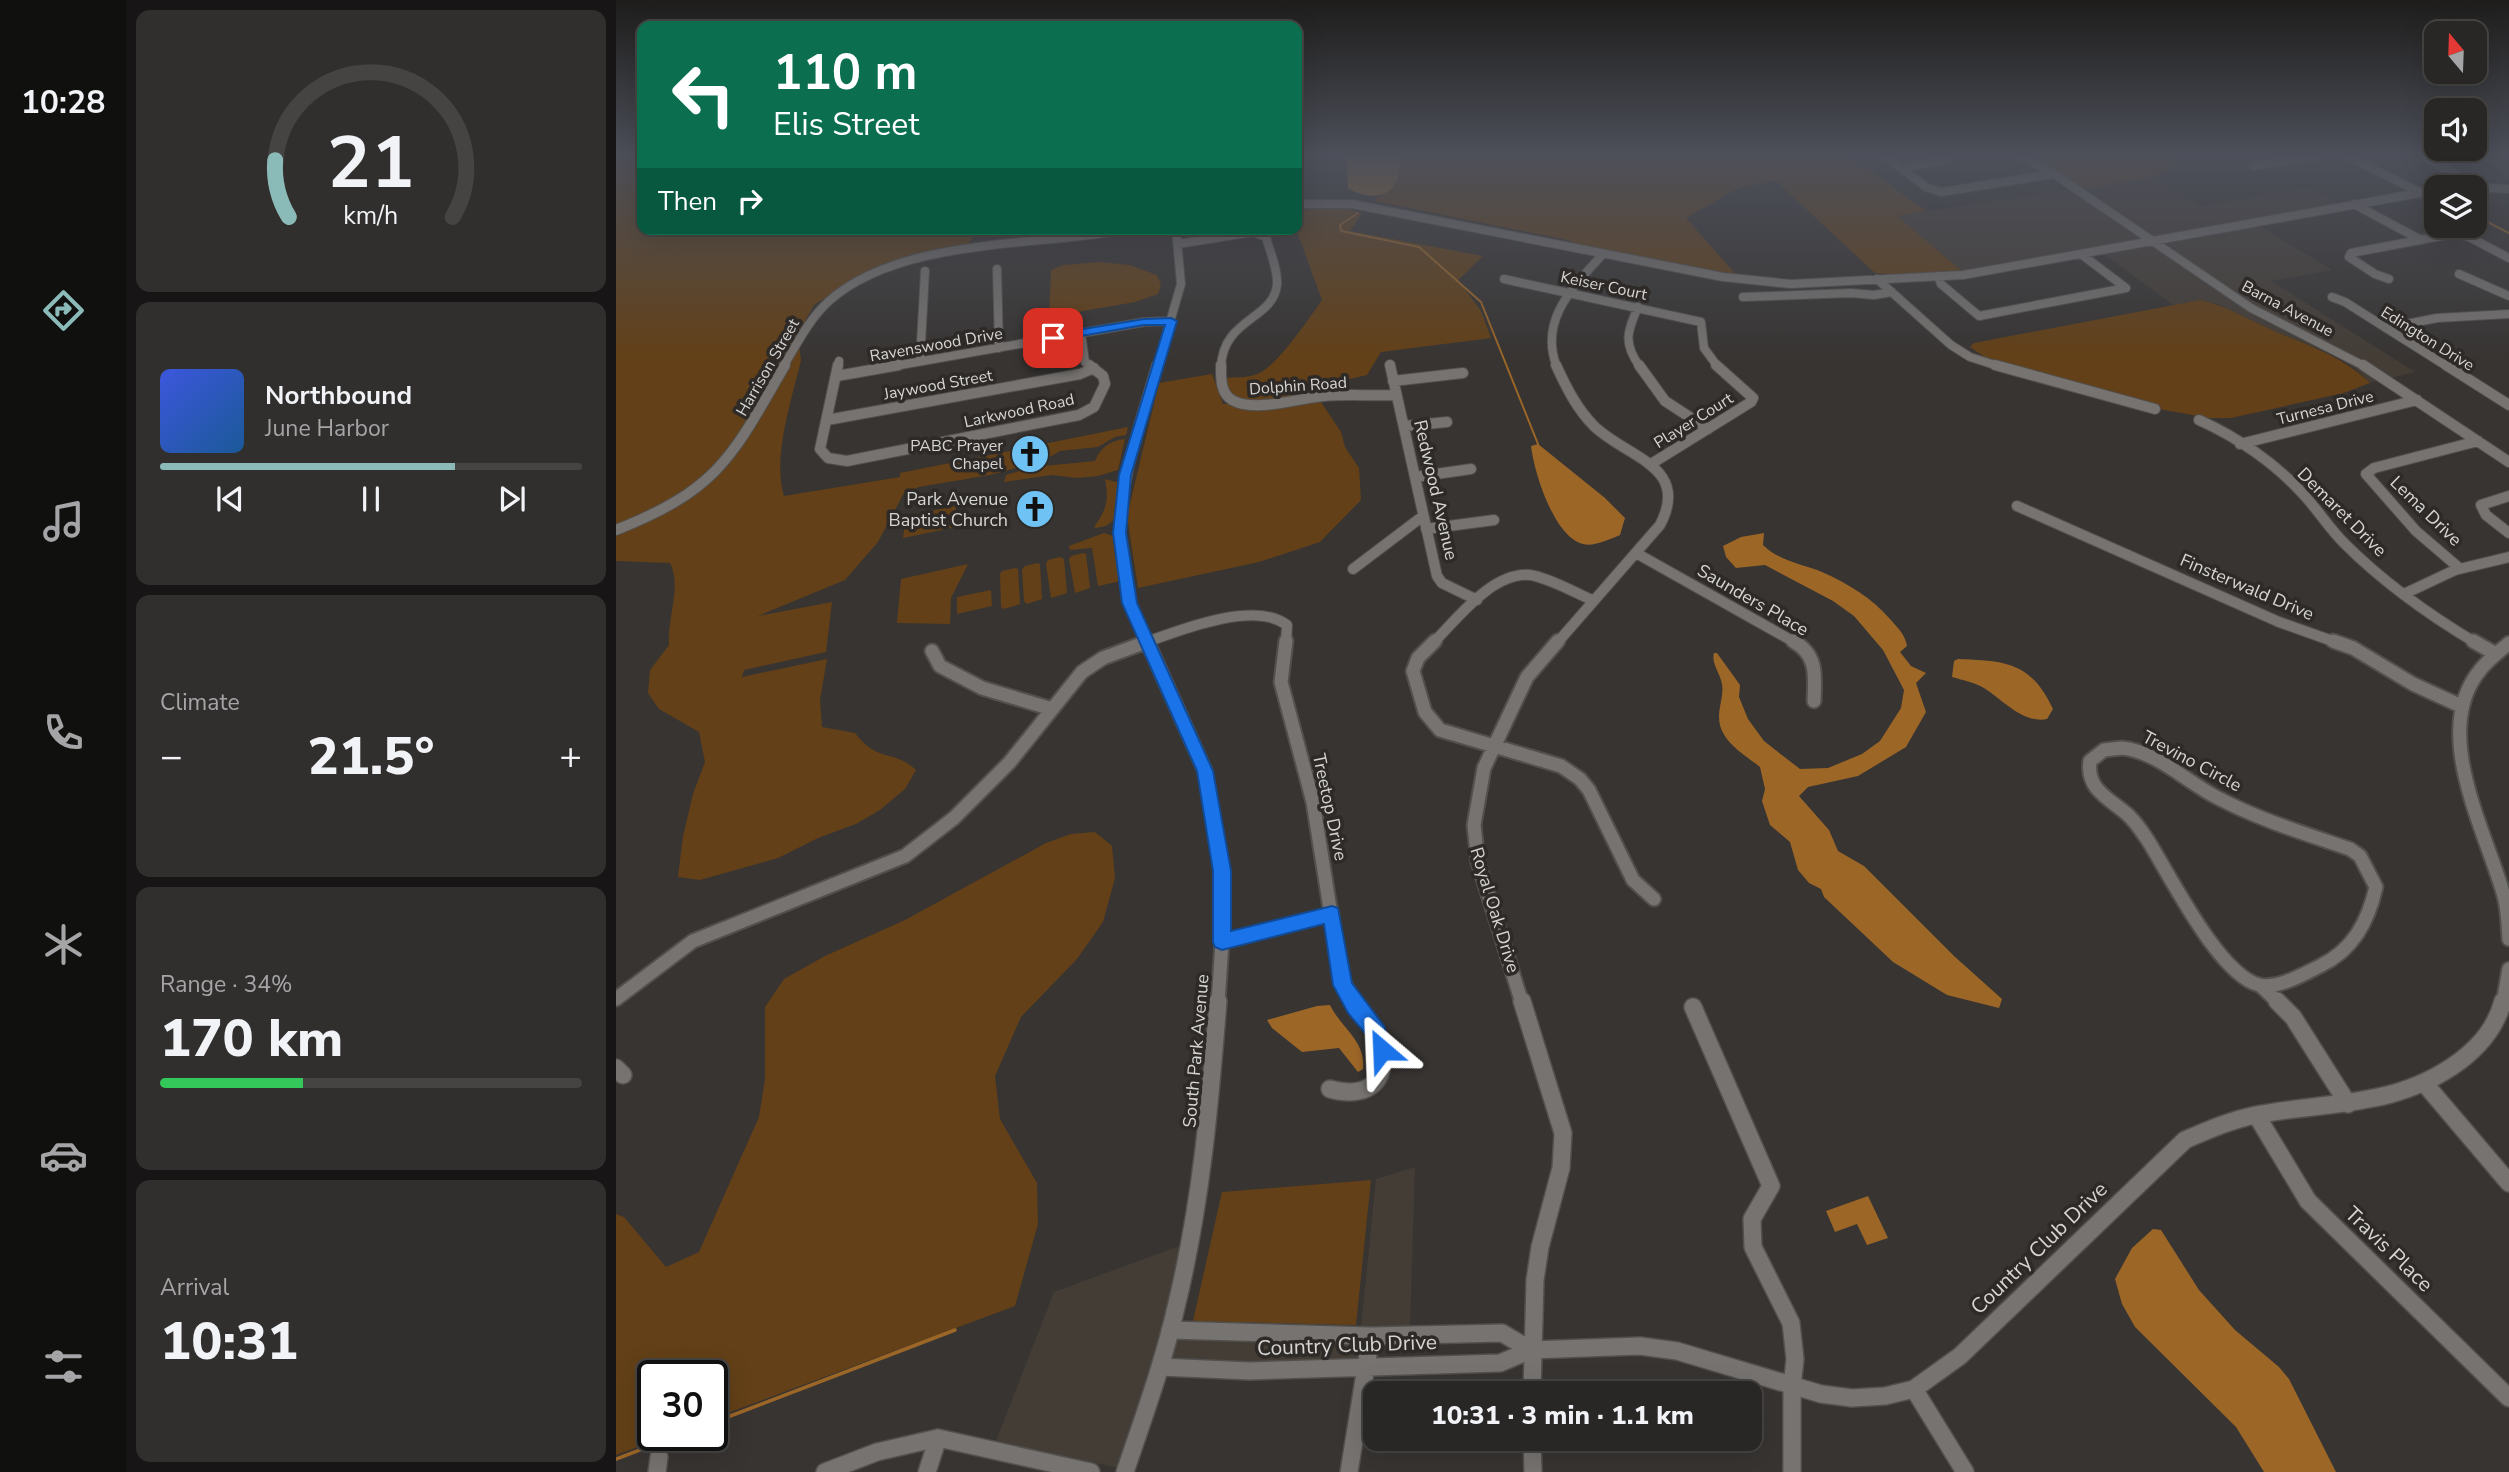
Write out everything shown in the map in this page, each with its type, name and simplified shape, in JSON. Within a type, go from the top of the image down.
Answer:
[{"type":"street","points":[[1451,224],[1723,277],[1769,283],[1963,275],[2248,224]]},
{"type":"street","name":"Barna Avenue","points":[[2128,224],[2251,308],[2337,351],[2417,400],[2509,462]]},
{"type":"street","points":[[2391,224],[2421,240]]},
{"type":"street","name":"Harrison Street","points":[[616,530],[670,505],[715,475],[736,448],[812,319],[837,294],[893,266],[933,255],[1100,235]]},
{"type":"street","name":"South Park Avenue","points":[[1125,1472],[1161,1367],[1197,1201],[1209,1121],[1222,942],[1222,871],[1205,771],[1130,603],[1119,533],[1125,475],[1181,284],[1177,235]]},
{"type":"street","name":"Dolphin Road","points":[[1178,244],[1234,235]]},
{"type":"street","name":"Dolphin Road","points":[[1261,235],[1266,237],[1277,283],[1275,292],[1270,300],[1233,330],[1223,349],[1223,391],[1230,399],[1247,404],[1326,396],[1395,395]]},
{"type":"street","points":[[2389,279],[2375,274],[2348,257],[2351,253],[2431,238]]},
{"type":"street","points":[[2471,238],[2509,258]]},
{"type":"street","name":"Royal Oak Drive","points":[[1532,1381],[1531,1350],[1537,1263],[1564,1161],[1563,1133],[1478,862],[1474,839],[1474,806],[1484,768],[1527,677],[1636,553],[1671,507],[1670,489],[1661,474],[1651,464],[1626,450],[1593,425],[1561,378],[1551,351],[1553,323],[1569,292],[1603,254]]},
{"type":"street","points":[[1938,276],[1941,284],[1979,316],[2126,288],[2081,254]]},
{"type":"street","points":[[997,269],[999,348]]},
{"type":"street","points":[[920,361],[926,271]]},
{"type":"street","points":[[2459,274],[2509,296]]},
{"type":"street","name":"Keiser Court","points":[[1504,279],[1698,320],[1703,324],[1700,335],[1707,353],[1723,374],[1748,393],[1752,398],[1751,402]]},
{"type":"street","points":[[1879,280],[1951,345],[1970,357],[2029,376],[2155,409]]},
{"type":"street","points":[[2498,290],[2509,288]]},
{"type":"street","points":[[1743,297],[1851,293],[1874,295],[1891,291]]},
{"type":"street","name":"Edington Drive","points":[[2332,297],[2509,405]]},
{"type":"street","points":[[1638,307],[1628,331],[1631,354],[1665,401],[1708,429]]},
{"type":"street","points":[[2386,328],[2437,318],[2509,314]]},
{"type":"street","name":"Ravenswood Drive","points":[[837,376],[1122,326],[1171,323]]},
{"type":"street","name":"Larkwood Road","points":[[824,456],[832,460],[848,461],[1079,415],[1094,407],[1105,384],[1103,376],[1083,357],[1081,333]]},
{"type":"street","points":[[824,456],[820,442],[839,361]]},
{"type":"street","name":"Redwood Avenue","points":[[1390,365],[1437,576],[1442,583],[1476,600]]},
{"type":"street","name":"Jaywood Street","points":[[827,420],[1080,374],[1094,368]]},
{"type":"street","points":[[1393,381],[1463,373]]},
{"type":"street","name":"Turnesa Drive","points":[[2240,444],[2417,400]]},
{"type":"street","name":"Player Court","points":[[1651,464],[1751,402]]},
{"type":"street","name":"Demaret Drive","points":[[2199,420],[2215,426],[2299,490],[2341,541],[2404,594],[2433,616],[2494,653]]},
{"type":"street","points":[[1405,426],[1447,422]]},
{"type":"street","name":"Lema Drive","points":[[2458,567],[2416,531],[2366,474],[2374,468],[2478,441]]},
{"type":"street","points":[[1415,477],[1471,469]]},
{"type":"street","points":[[2509,496],[2481,505],[2486,515],[2509,533]]},
{"type":"street","name":"Finsterwald Drive","points":[[2017,506],[2279,622],[2353,648],[2413,684],[2461,706]]},
{"type":"street","points":[[1353,569],[1423,516]]},
{"type":"street","points":[[1426,530],[1494,520]]},
{"type":"street","name":"Saunders Place","points":[[1636,553],[1805,648],[1815,666],[1814,701]]},
{"type":"street","points":[[2404,594],[2429,578],[2458,567],[2509,557]]},
{"type":"street","points":[[1592,600],[1525,574],[1507,577],[1476,600],[1418,658],[1413,671],[1425,712],[1431,722],[1450,734],[1561,766],[1580,779],[1589,790],[1633,880],[1654,900]]},
{"type":"street","name":"Treetop Drive","points":[[1146,643],[1196,624],[1243,615],[1263,614],[1278,618],[1286,625],[1280,682],[1313,802],[1343,985],[1355,1006],[1377,1033],[1382,1050],[1377,1082],[1366,1091],[1351,1096],[1330,1089]]},
{"type":"street","points":[[616,999],[693,941],[841,884],[905,856],[954,818],[1009,763],[1082,672],[1103,658],[1146,643]]},
{"type":"street","points":[[2509,643],[2494,653],[2476,674],[2461,706],[2458,739],[2467,786],[2507,898],[2509,939]]},
{"type":"street","points":[[932,651],[940,666],[982,688],[1052,709]]},
{"type":"street","name":"Trevino Circle","points":[[2260,985],[2272,985],[2328,963],[2350,947],[2366,922],[2376,887],[2360,856],[2334,841],[2283,827],[2217,798],[2133,750],[2113,749],[2096,755],[2088,767],[2093,785],[2134,821],[2225,960],[2251,983],[2260,985],[2293,1017],[2348,1104]]},
{"type":"street","points":[[1222,942],[1332,914]]},
{"type":"street","name":"Country Club Drive","points":[[1161,1367],[1250,1370],[1500,1363],[1531,1350],[1640,1346],[1665,1350],[1821,1394],[1852,1398],[1885,1396],[1914,1390],[1960,1356],[2185,1140],[2202,1130],[2257,1116],[2393,1096],[2425,1084],[2455,1067],[2483,1041],[2496,1023],[2509,969]]},
{"type":"street","points":[[1693,1007],[1771,1186],[1752,1219],[1753,1247],[1791,1323],[1796,1359],[1792,1387],[1793,1472]]},
{"type":"street","points":[[2425,1084],[2509,1183]]},
{"type":"street","name":"Travis Place","points":[[2257,1116],[2308,1201],[2509,1398]]},
{"type":"street","name":"Country Club Drive","points":[[1170,1330],[1371,1336],[1502,1333],[1531,1350]]},
{"type":"street","points":[[1349,1472],[1371,1336]]},
{"type":"street","points":[[1914,1390],[1965,1472]]},
{"type":"street","points":[[927,1472],[938,1438]]},
{"type":"street","points":[[825,1472],[877,1452],[938,1438],[1091,1472]]},
{"type":"street","points":[[1532,1451],[1533,1472]]},
{"type":"shaded area","points":[[616,224],[637,224],[637,235],[974,235],[965,248],[904,259],[867,271],[814,305],[732,449],[692,489],[616,528]]},
{"type":"shaded area","points":[[1302,224],[1355,224],[1350,231],[1483,256],[1458,280],[1481,311],[1491,338],[1381,352],[1367,375],[1328,384],[1322,394],[1264,402],[1233,398],[1227,390],[1225,378],[1250,376],[1265,370],[1292,341],[1322,300],[1298,235],[1302,235]]},
{"type":"shaded area","points":[[1486,224],[1691,224],[1738,277],[1599,251],[1567,240]]},
{"type":"shaded area","points":[[1822,224],[1906,224],[1964,273],[1899,275],[1875,273]]},
{"type":"shaded area","points":[[1905,224],[2126,224],[2150,240],[1964,273]]},
{"type":"shaded area","points":[[2131,224],[2239,224],[2154,239]]},
{"type":"shaded area","points":[[2256,224],[2332,270],[2271,281],[2415,372],[2387,379],[2274,319],[2158,242]]},
{"type":"shaded area","points":[[2154,243],[2249,309],[2382,380],[2370,383],[2356,369],[2332,354],[2218,304],[2200,300],[2173,305],[2105,255],[2085,255]]},
{"type":"shaded area","points":[[1100,262],[1129,265],[1157,275],[1161,285],[1158,294],[1135,302],[1049,317],[1051,270],[1063,265]]},
{"type":"shaded area","points":[[2200,300],[2228,309],[2323,352],[2347,365],[2370,383],[2344,393],[2231,418],[2209,418],[2153,408],[2022,375],[2020,367],[1992,362],[1970,347],[1974,343]]},
{"type":"shaded area","points":[[799,345],[801,360],[780,464],[784,496],[900,477],[900,473],[1128,427],[1126,435],[1115,437],[1098,447],[1060,451],[1043,461],[990,475],[919,487],[904,493],[878,542],[845,580],[758,616],[832,602],[826,652],[744,670],[742,677],[827,659],[820,700],[822,727],[855,733],[871,749],[900,759],[916,770],[905,789],[880,810],[856,824],[818,838],[778,858],[700,880],[678,877],[683,836],[693,794],[705,762],[699,732],[659,709],[648,693],[650,670],[669,645],[675,582],[670,563],[616,561],[616,533],[704,487],[726,467],[761,416]]},
{"type":"shaded area","points":[[1212,374],[1223,404],[1319,399],[1341,432],[1345,447],[1359,468],[1361,500],[1320,542],[1259,562],[1138,588],[1127,516],[1159,383]]},
{"type":"shaded area","points":[[1125,439],[1118,470],[1098,476],[1077,478],[1052,475],[1004,482],[1006,475],[1033,467],[1095,461],[1107,446]]},
{"type":"shaded area","points":[[1538,444],[1605,498],[1625,518],[1620,535],[1587,545],[1573,539],[1563,529],[1547,502],[1536,471],[1531,446]]},
{"type":"shaded area","points":[[1105,479],[1120,483],[1114,520],[1106,526],[1096,528],[1094,527],[1106,504]]},
{"type":"shaded area","points":[[956,506],[956,527],[903,538],[906,516]]},
{"type":"shaded area","points":[[1104,533],[1116,537],[1121,579],[1098,586],[1092,548],[1070,550],[1069,546]]},
{"type":"shaded area","points":[[1764,533],[1763,545],[1776,555],[1831,576],[1875,604],[1904,638],[1907,646],[1900,652],[1911,666],[1926,673],[1916,683],[1926,712],[1906,747],[1858,776],[1808,787],[1799,796],[1829,830],[1838,851],[1864,866],[1954,956],[2002,999],[1999,1008],[1947,995],[1893,962],[1824,897],[1821,889],[1809,883],[1798,870],[1790,842],[1770,825],[1762,801],[1765,789],[1760,767],[1734,746],[1723,733],[1719,717],[1722,688],[1714,653],[1717,653],[1740,685],[1739,697],[1748,719],[1764,741],[1800,769],[1828,768],[1862,754],[1880,741],[1901,708],[1904,690],[1883,650],[1854,616],[1833,601],[1765,565],[1736,568],[1726,557],[1723,546],[1741,537]]},
{"type":"shaded area","points":[[1086,554],[1090,588],[1075,593],[1069,559]]},
{"type":"shaded area","points":[[1060,557],[1064,559],[1067,593],[1051,598],[1046,564],[1048,560]]},
{"type":"shaded area","points":[[968,564],[951,598],[950,624],[897,623],[901,579]]},
{"type":"shaded area","points":[[1040,564],[1042,599],[1027,604],[1024,601],[1022,569]]},
{"type":"shaded area","points":[[1018,569],[1020,604],[1004,609],[1001,607],[1000,574]]},
{"type":"shaded area","points":[[991,590],[992,606],[957,614],[957,597]]},
{"type":"shaded area","points":[[1954,661],[1990,661],[2015,667],[2036,682],[2053,709],[2047,719],[2038,720],[2022,715],[1980,686],[1952,677]]},
{"type":"shaded area","points":[[1095,832],[1112,846],[1115,878],[1103,922],[1077,959],[1021,1017],[995,1076],[1000,1119],[1037,1183],[1038,1224],[1015,1306],[728,1413],[728,1360],[637,1360],[637,1447],[616,1455],[616,1214],[624,1217],[666,1267],[699,1252],[759,1117],[765,1079],[765,1007],[784,979],[825,956],[905,920],[1046,843],[1071,834]]},
{"type":"shaded area","points":[[1330,1005],[1361,1051],[1363,1069],[1358,1072],[1339,1048],[1302,1052],[1272,1028],[1267,1020]]},
{"type":"shaded area","points":[[1415,1167],[1410,1327],[1361,1327],[1376,1179]]},
{"type":"shaded area","points":[[1371,1180],[1356,1325],[1193,1321],[1222,1192]]},
{"type":"shaded area","points":[[1868,1196],[1888,1238],[1867,1245],[1857,1224],[1835,1232],[1826,1211]]},
{"type":"shaded area","points":[[2153,1229],[2161,1230],[2199,1290],[2235,1330],[2279,1367],[2289,1379],[2336,1472],[2264,1472],[2236,1427],[2135,1327],[2122,1304],[2115,1279],[2132,1248]]},
{"type":"shaded area","points":[[1182,1245],[1164,1329],[1119,1468],[996,1441],[1054,1292]]},
{"type":"shaded area","points":[[1175,1338],[1364,1344],[1362,1359],[1251,1362],[1170,1359]]},
{"type":"waterway","points":[[1342,224],[1341,231],[1419,247],[1481,302],[1538,444]]},
{"type":"waterway","points":[[2491,224],[2509,233]]},
{"type":"waterway","points":[[728,1417],[955,1330]]},
{"type":"waterway","points":[[616,1459],[637,1451]]},
{"type":"place","name":"PABC Prayer Chapel","points":[[1030,454]]},
{"type":"place","name":"Park Avenue Baptist Church","points":[[1035,509]]},
{"type":"route","points":[[1053,338],[1144,322],[1171,321],[1125,475],[1119,533],[1130,603],[1205,771],[1215,817],[1222,871],[1222,942],[1332,914],[1340,977],[1345,991],[1373,1025],[1382,1050]]}]
